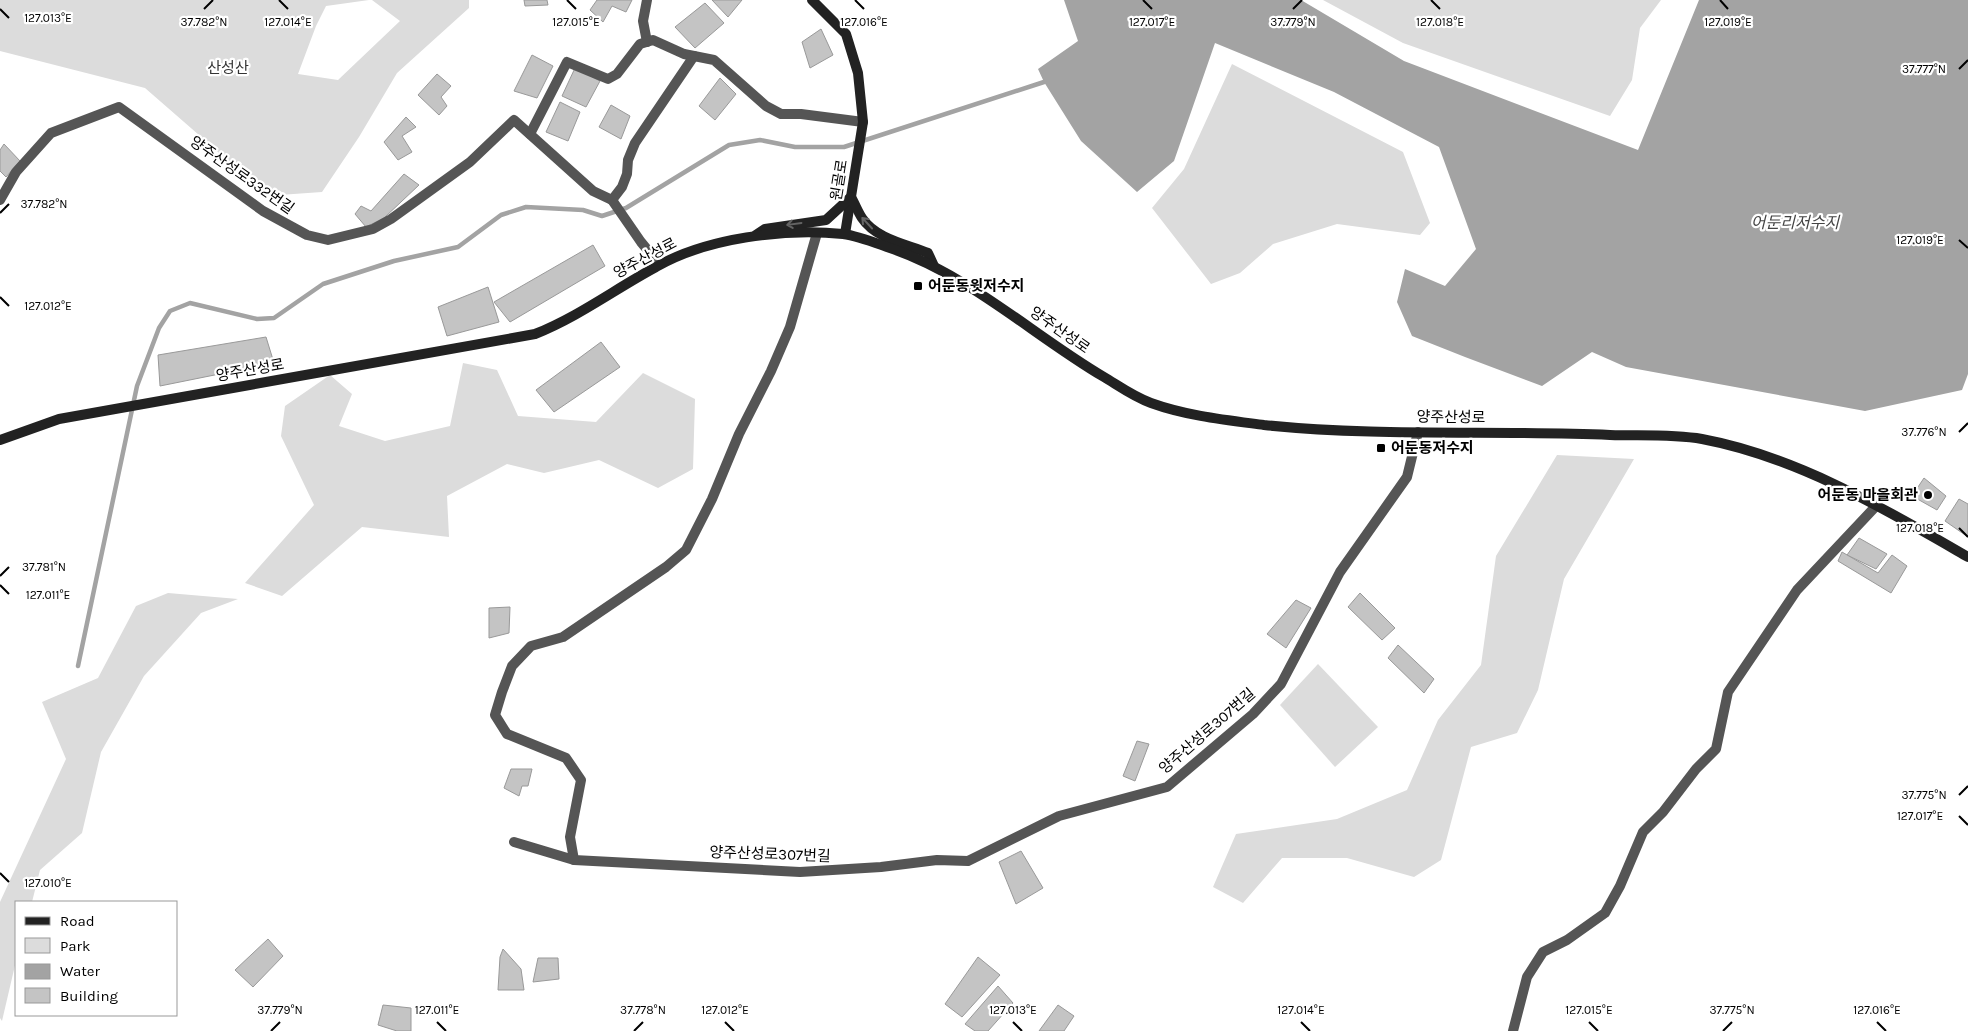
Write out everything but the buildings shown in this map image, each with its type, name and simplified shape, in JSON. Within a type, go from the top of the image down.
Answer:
[{"type":"street","points":[[647,0],[643,21],[647,42]]},
{"type":"street","name":"원골로","points":[[812,0],[846,34],[858,73],[862,126],[845,234]]},
{"type":"street","points":[[530,134],[567,62],[608,79],[617,74],[640,44],[654,40],[684,54],[714,60],[766,106],[780,114],[801,114],[862,126]]},
{"type":"street","points":[[613,202],[627,174],[628,160],[635,143],[694,56]]},
{"type":"street","name":"양주산성로332번길","points":[[0,200],[16,172],[51,133],[119,107],[263,211],[306,235],[328,240],[373,229],[391,219],[470,162],[514,120],[593,191],[613,202],[659,264]]},
{"type":"street","points":[[753,236],[764,229],[826,220],[851,197],[863,219],[882,236],[928,254],[934,266]]},
{"type":"street","points":[[574,860],[570,837],[580,780],[566,758],[507,734],[495,715],[512,666],[531,646],[563,636],[666,567],[686,550],[712,499],[739,434],[790,327],[816,233]]},
{"type":"street","name":"양주산성로","points":[[0,440],[60,420],[119,408],[535,334],[578,314],[659,264],[711,244],[753,236],[816,233],[845,234],[910,254],[971,286],[1091,370],[1137,397],[1153,404],[1214,419],[1309,430],[1585,434],[1698,439],[1736,447],[1789,464],[1876,506],[1968,557]]},
{"type":"street","name":"양주산성로307번길","points":[[514,842],[574,860],[800,872],[881,867],[937,860],[968,861],[1059,816],[1168,787],[1253,714],[1281,684],[1340,572],[1407,477],[1418,432]]},
{"type":"street","points":[[1513,1031],[1527,977],[1543,952],[1567,940],[1605,913],[1620,886],[1643,832],[1663,812],[1696,769],[1716,749],[1728,692],[1797,590],[1876,506]]},
{"type":"green space","name":"산성산","points":[[0,0],[369,0],[326,6],[316,26],[298,74],[338,80],[400,21],[372,0],[469,0],[469,8],[397,73],[359,137],[322,192],[265,196],[145,88],[0,51]]},
{"type":"green space","points":[[1323,0],[1661,0],[1640,28],[1632,80],[1610,116],[1403,43]]},
{"type":"green space","points":[[1232,64],[1403,152],[1430,223],[1420,235],[1337,224],[1273,244],[1240,273],[1211,284],[1152,208],[1184,169]]},
{"type":"green space","points":[[463,363],[497,370],[518,416],[596,422],[643,373],[695,399],[693,469],[658,488],[599,460],[544,473],[507,464],[447,496],[449,537],[362,527],[282,596],[245,583],[314,505],[281,436],[285,406],[330,375],[352,394],[339,426],[385,441],[450,426]]},
{"type":"green space","points":[[1557,455],[1634,459],[1564,579],[1538,690],[1517,733],[1471,747],[1441,860],[1414,877],[1347,858],[1282,858],[1243,903],[1213,887],[1236,834],[1337,819],[1407,790],[1438,720],[1481,665],[1496,556]]},
{"type":"green space","points":[[168,593],[238,599],[201,613],[144,676],[101,752],[82,833],[40,870],[32,901],[15,901],[15,965],[2,1021],[0,1018],[0,902],[66,759],[42,702],[98,678],[136,606]]},
{"type":"green space","points":[[1318,664],[1378,727],[1335,767],[1280,705]]},
{"type":"water","name":"어둔리저수지","points":[[1064,0],[1301,0],[1404,61],[1638,150],[1699,0],[1968,0],[1968,374],[1962,390],[1865,411],[1626,367],[1592,352],[1542,386],[1412,336],[1397,302],[1405,269],[1445,286],[1476,249],[1439,147],[1334,92],[1215,43],[1174,161],[1137,192],[1081,141],[1044,82],[1038,69],[1078,41]]},
{"type":"waterway","points":[[78,666],[137,386],[159,328],[170,311],[190,303],[257,319],[274,318],[323,284],[394,261],[458,247],[501,215],[526,207],[583,210],[602,216],[626,208],[729,145],[760,140],[795,147],[844,147],[1044,82]]},
{"type":"place","name":"어둔동윗저수지","points":[[918,286]]},
{"type":"place","name":"어둔동저수지","points":[[1381,448]]},
{"type":"place","name":"어둔동 마을회관","points":[[1928,495]]}]
